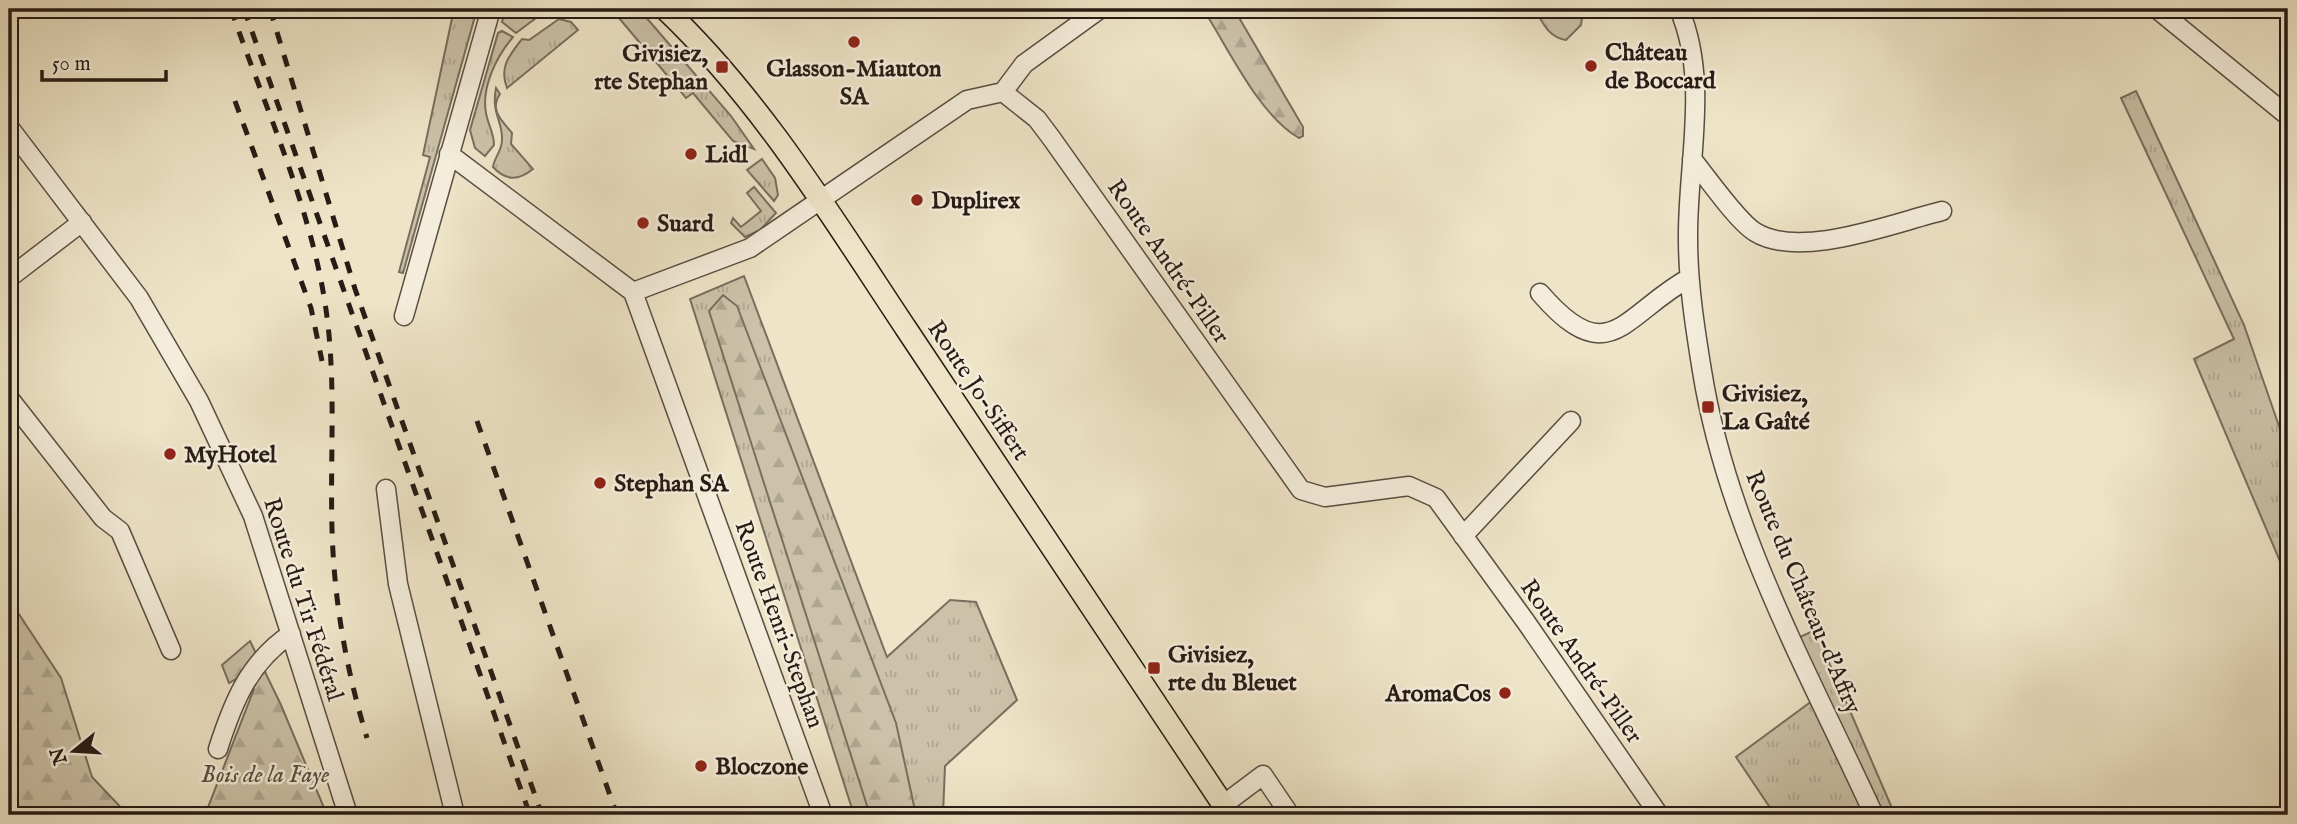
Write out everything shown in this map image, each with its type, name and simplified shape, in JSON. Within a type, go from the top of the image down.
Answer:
[{"type":"main road","name":"Route Jo-Siffert","points":[[665,9],[702,44],[744,94],[820,199],[1227,810]]},
{"type":"street","points":[[404,316],[491,9]]},
{"type":"street","points":[[449,154],[634,292],[750,248],[967,100],[1003,92],[1024,64],[1100,9]]},
{"type":"street","name":"Route du Château-d'Affry","points":[[1679,9],[1694,55],[1689,278],[1709,411],[1742,521],[1874,815]]},
{"type":"street","points":[[2157,9],[2288,116]]},
{"type":"street","name":"Route André-Piller","points":[[1003,92],[1037,118],[1301,490],[1325,497],[1409,485],[1436,498],[1659,815]]},
{"type":"street","name":"Route du Tir Fédéral","points":[[9,127],[139,298],[199,401],[253,516],[348,815]]},
{"type":"street","points":[[1692,159],[1754,232],[1781,242],[1821,242],[1942,211]]},
{"type":"street","points":[[13,275],[82,222]]},
{"type":"street","points":[[1540,293],[1560,316],[1583,333],[1608,332],[1623,328],[1659,295],[1689,278]]},
{"type":"street","name":"Route Henri-Stephan","points":[[634,292],[823,815]]},
{"type":"street","points":[[9,398],[103,517],[120,531],[171,650]]},
{"type":"street","points":[[1464,536],[1571,421]]},
{"type":"street","points":[[386,489],[398,584],[455,815]]},
{"type":"street","points":[[218,748],[234,699],[248,676],[265,653],[291,634]]},
{"type":"street","points":[[1227,810],[1263,775],[1290,815]]},
{"type":"green space","points":[[454,9],[477,9],[403,273],[399,272],[430,157],[423,155]]},
{"type":"green space","points":[[506,9],[548,9],[516,33],[502,22]]},
{"type":"green space","points":[[629,9],[639,9],[731,116],[754,149],[733,141],[693,93],[686,98],[619,18]]},
{"type":"green space","points":[[1203,9],[1234,9],[1303,127],[1303,136],[1299,138],[1284,127],[1257,97]]},
{"type":"green space","points":[[1535,9],[1583,9],[1581,25],[1566,40],[1560,38],[1547,29]]},
{"type":"green space","points":[[559,19],[571,22],[578,30],[507,88],[505,68],[517,45],[522,39],[529,40]]},
{"type":"green space","points":[[502,31],[513,37],[501,53],[488,83],[485,103],[494,145],[485,156],[475,148],[470,130],[498,33]]},
{"type":"green space","points":[[496,88],[500,94],[496,110],[512,133],[511,144],[533,169],[522,176],[507,177],[493,167],[502,140],[501,128],[496,111],[495,104]]},
{"type":"green space","points":[[2136,91],[2244,325],[2288,452],[2288,580],[2194,359],[2234,339],[2121,98]]},
{"type":"green space","points":[[762,159],[775,178],[778,195],[774,201],[747,170]]},
{"type":"green space","points":[[754,187],[776,213],[760,230],[745,237],[731,223],[733,218],[741,227],[761,211],[747,193]]},
{"type":"green space","points":[[744,276],[887,657],[950,600],[976,602],[1017,700],[945,766],[943,815],[854,815],[690,299]]},
{"type":"green space","points":[[723,295],[737,306],[896,723],[916,815],[870,815],[709,311]]},
{"type":"green space","points":[[9,599],[61,678],[92,777],[128,815],[9,815]]},
{"type":"green space","points":[[1815,630],[1895,815],[1881,815],[1800,637]]},
{"type":"green space","name":"Bois de la Faye","points":[[250,641],[281,705],[327,815],[205,815],[254,689],[241,676],[229,683],[222,665]]},
{"type":"green space","points":[[1812,701],[1866,815],[1775,815],[1736,757]]},
{"type":"railway","points":[[231,9],[287,161],[321,278],[330,343],[335,582],[347,661],[367,738]]},
{"type":"railway","points":[[244,9],[530,815]]},
{"type":"railway","points":[[270,9],[355,289],[542,815]]},
{"type":"railway","points":[[235,101],[311,308],[322,361]]},
{"type":"railway","points":[[477,421],[617,815]]},
{"type":"place","name":"Glasson-Miauton SA","points":[[854,42]]},
{"type":"place","name":"Château de Boccard","points":[[1591,66]]},
{"type":"place","name":"Givisiez, rte Stephan","points":[[722,67]]},
{"type":"place","name":"Lidl","points":[[691,154]]},
{"type":"place","name":"Duplirex","points":[[917,200]]},
{"type":"place","name":"Suard","points":[[643,223]]},
{"type":"place","name":"Givisiez, La Gaîté","points":[[1708,407]]},
{"type":"place","name":"MyHotel","points":[[170,454]]},
{"type":"place","name":"Stephan SA","points":[[600,483]]},
{"type":"place","name":"Givisiez, rte du Bleuet","points":[[1154,668]]},
{"type":"place","name":"AromaCos","points":[[1505,693]]},
{"type":"place","name":"Bloczone","points":[[701,766]]}]
